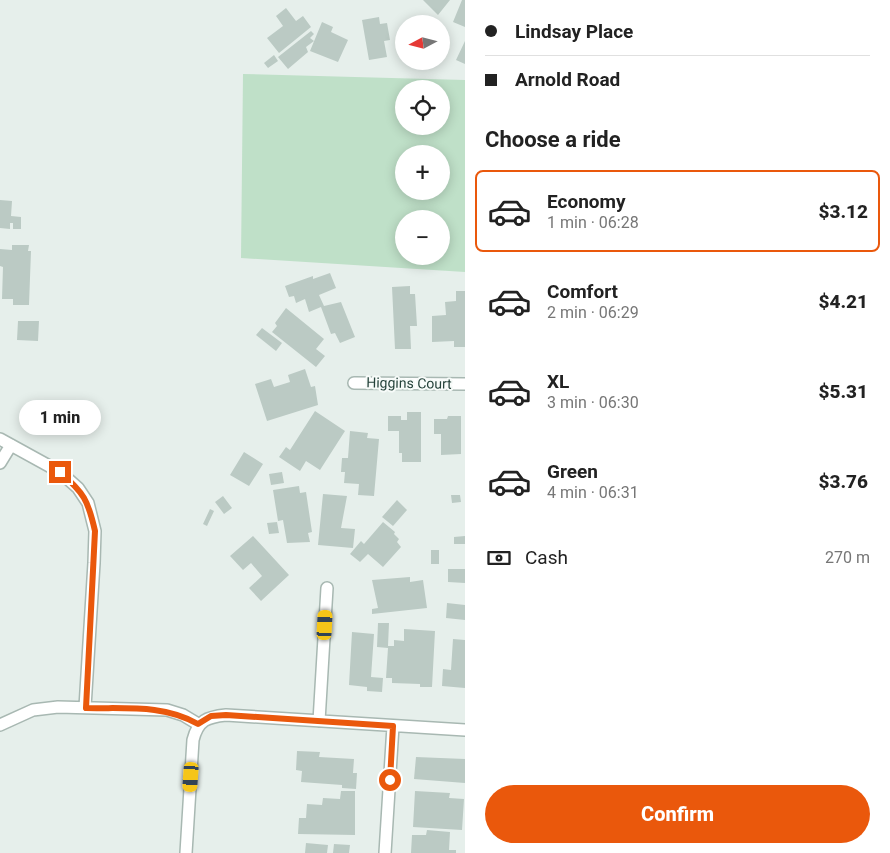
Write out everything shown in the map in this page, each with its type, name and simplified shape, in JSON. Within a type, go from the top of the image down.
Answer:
[{"type":"street","name":"Higgins Court","points":[[354,382],[465,384]]},
{"type":"street","points":[[0,439],[60,472],[78,488],[88,503],[95,531],[86,708]]},
{"type":"street","points":[[0,463],[11,445]]},
{"type":"street","points":[[319,721],[328,588]]},
{"type":"street","points":[[0,724],[34,710],[58,707],[167,710],[183,715],[198,724]]},
{"type":"street","points":[[186,853],[193,740],[198,724],[211,716],[226,715],[465,730]]},
{"type":"street","points":[[385,853],[393,726]]},
{"type":"green space","points":[[243,74],[465,80],[465,272],[241,258]]},
{"type":"building","points":[[423,0],[450,0],[438,15]]},
{"type":"building","points":[[462,0],[465,0],[465,27],[453,22]]},
{"type":"building","points":[[286,8],[296,21],[303,16],[311,27],[279,53],[267,38],[283,26],[276,16]]},
{"type":"building","points":[[379,17],[380,24],[387,23],[390,40],[384,41],[387,57],[369,60],[362,20]]},
{"type":"building","points":[[322,22],[333,27],[331,32],[348,40],[338,62],[310,51]]},
{"type":"building","points":[[311,31],[314,34],[310,38],[314,41],[306,47],[308,52],[288,69],[278,57]]},
{"type":"building","points":[[465,41],[465,64],[456,60]]},
{"type":"building","points":[[274,55],[278,61],[268,68],[264,63]]},
{"type":"building","points":[[0,200],[12,201],[11,216],[21,217],[21,229],[13,229],[13,223],[10,223],[10,229],[0,228]]},
{"type":"building","points":[[12,245],[29,245],[28,251],[31,251],[29,305],[13,305],[13,299],[2,299],[3,267],[0,266],[0,249],[12,250]]},
{"type":"building","points":[[330,273],[336,288],[319,295],[324,306],[341,302],[355,337],[340,343],[335,333],[331,334],[321,307],[309,312],[305,299],[296,303],[294,296],[289,297],[285,286],[313,276],[313,279]]},
{"type":"building","points":[[410,286],[410,294],[415,294],[417,326],[410,326],[411,349],[395,349],[392,287]]},
{"type":"building","points":[[456,291],[465,291],[465,347],[454,347],[454,341],[432,342],[432,316],[446,315],[445,302],[456,301]]},
{"type":"building","points":[[286,308],[324,339],[316,349],[325,356],[316,367],[272,332],[277,326],[275,323]]},
{"type":"building","points":[[18,321],[39,321],[38,341],[17,340]]},
{"type":"building","points":[[262,328],[282,343],[276,351],[256,335]]},
{"type":"building","points":[[305,369],[311,387],[315,386],[318,405],[267,421],[255,384],[271,379],[274,387],[290,382],[288,375]]},
{"type":"building","points":[[315,411],[345,431],[320,470],[306,461],[300,471],[279,457],[286,447],[290,450]]},
{"type":"building","points":[[407,412],[421,412],[421,462],[402,462],[402,453],[399,453],[399,431],[388,431],[388,416],[401,416],[401,420],[407,420]]},
{"type":"building","points":[[448,416],[461,416],[461,454],[441,455],[441,434],[434,434],[434,419],[447,419]]},
{"type":"building","points":[[350,431],[368,433],[367,438],[379,439],[374,496],[358,495],[359,484],[344,483],[345,472],[341,472],[342,458],[348,458]]},
{"type":"building","points":[[244,452],[263,464],[249,486],[230,475]]},
{"type":"building","points":[[282,472],[284,483],[271,485],[269,474]]},
{"type":"building","points":[[299,486],[300,493],[306,492],[312,532],[308,533],[310,542],[287,543],[283,520],[278,521],[273,490]]},
{"type":"building","points":[[323,494],[347,496],[341,528],[355,529],[353,548],[318,545]]},
{"type":"building","points":[[451,495],[460,495],[461,502],[452,503]]},
{"type":"building","points":[[223,496],[232,508],[224,514],[215,502]]},
{"type":"building","points":[[397,500],[407,510],[393,526],[382,517]]},
{"type":"building","points":[[210,509],[214,511],[207,526],[203,524]]},
{"type":"building","points":[[277,522],[279,533],[269,534],[267,523]]},
{"type":"building","points":[[383,522],[395,532],[394,534],[399,539],[397,542],[401,547],[383,567],[368,554],[360,562],[350,554],[361,541],[364,544]]},
{"type":"building","points":[[253,536],[289,575],[261,601],[249,588],[262,576],[251,563],[243,570],[230,556]]},
{"type":"building","points":[[465,536],[465,544],[454,544],[454,537]]},
{"type":"building","points":[[431,550],[439,550],[439,564],[431,564]]},
{"type":"building","points":[[448,569],[465,569],[465,583],[448,582]]},
{"type":"building","points":[[410,577],[410,582],[423,580],[427,608],[372,614],[372,609],[378,608],[372,580]]},
{"type":"building","points":[[447,603],[465,605],[465,620],[446,618]]},
{"type":"building","points":[[378,623],[389,623],[388,646],[394,646],[394,640],[404,641],[404,629],[435,631],[432,687],[420,687],[420,684],[392,683],[392,678],[386,678],[388,648],[377,647]]},
{"type":"building","points":[[352,632],[374,634],[371,677],[383,678],[382,692],[367,691],[367,687],[349,685]]},
{"type":"building","points":[[453,639],[465,640],[465,688],[442,686],[443,669],[451,670]]},
{"type":"building","points":[[297,751],[320,752],[319,757],[354,759],[353,773],[357,773],[356,789],[342,788],[342,785],[301,782],[302,771],[296,770]]},
{"type":"building","points":[[416,757],[465,759],[465,783],[414,779]]},
{"type":"building","points":[[341,791],[355,791],[355,835],[298,834],[299,818],[306,818],[307,804],[322,805],[323,798],[340,799]]},
{"type":"building","points":[[415,791],[450,793],[449,798],[464,799],[462,830],[413,827]]},
{"type":"building","points":[[427,830],[450,832],[449,850],[456,850],[456,853],[411,853],[412,835],[426,835]]},
{"type":"building","points":[[306,843],[328,845],[327,853],[305,853]]},
{"type":"building","points":[[334,844],[350,845],[349,853],[333,853]]},
{"type":"route","points":[[60,472],[78,488],[88,503],[95,531],[86,708],[167,710],[183,715],[198,724],[211,716],[226,715],[393,726],[390,780]]}]
